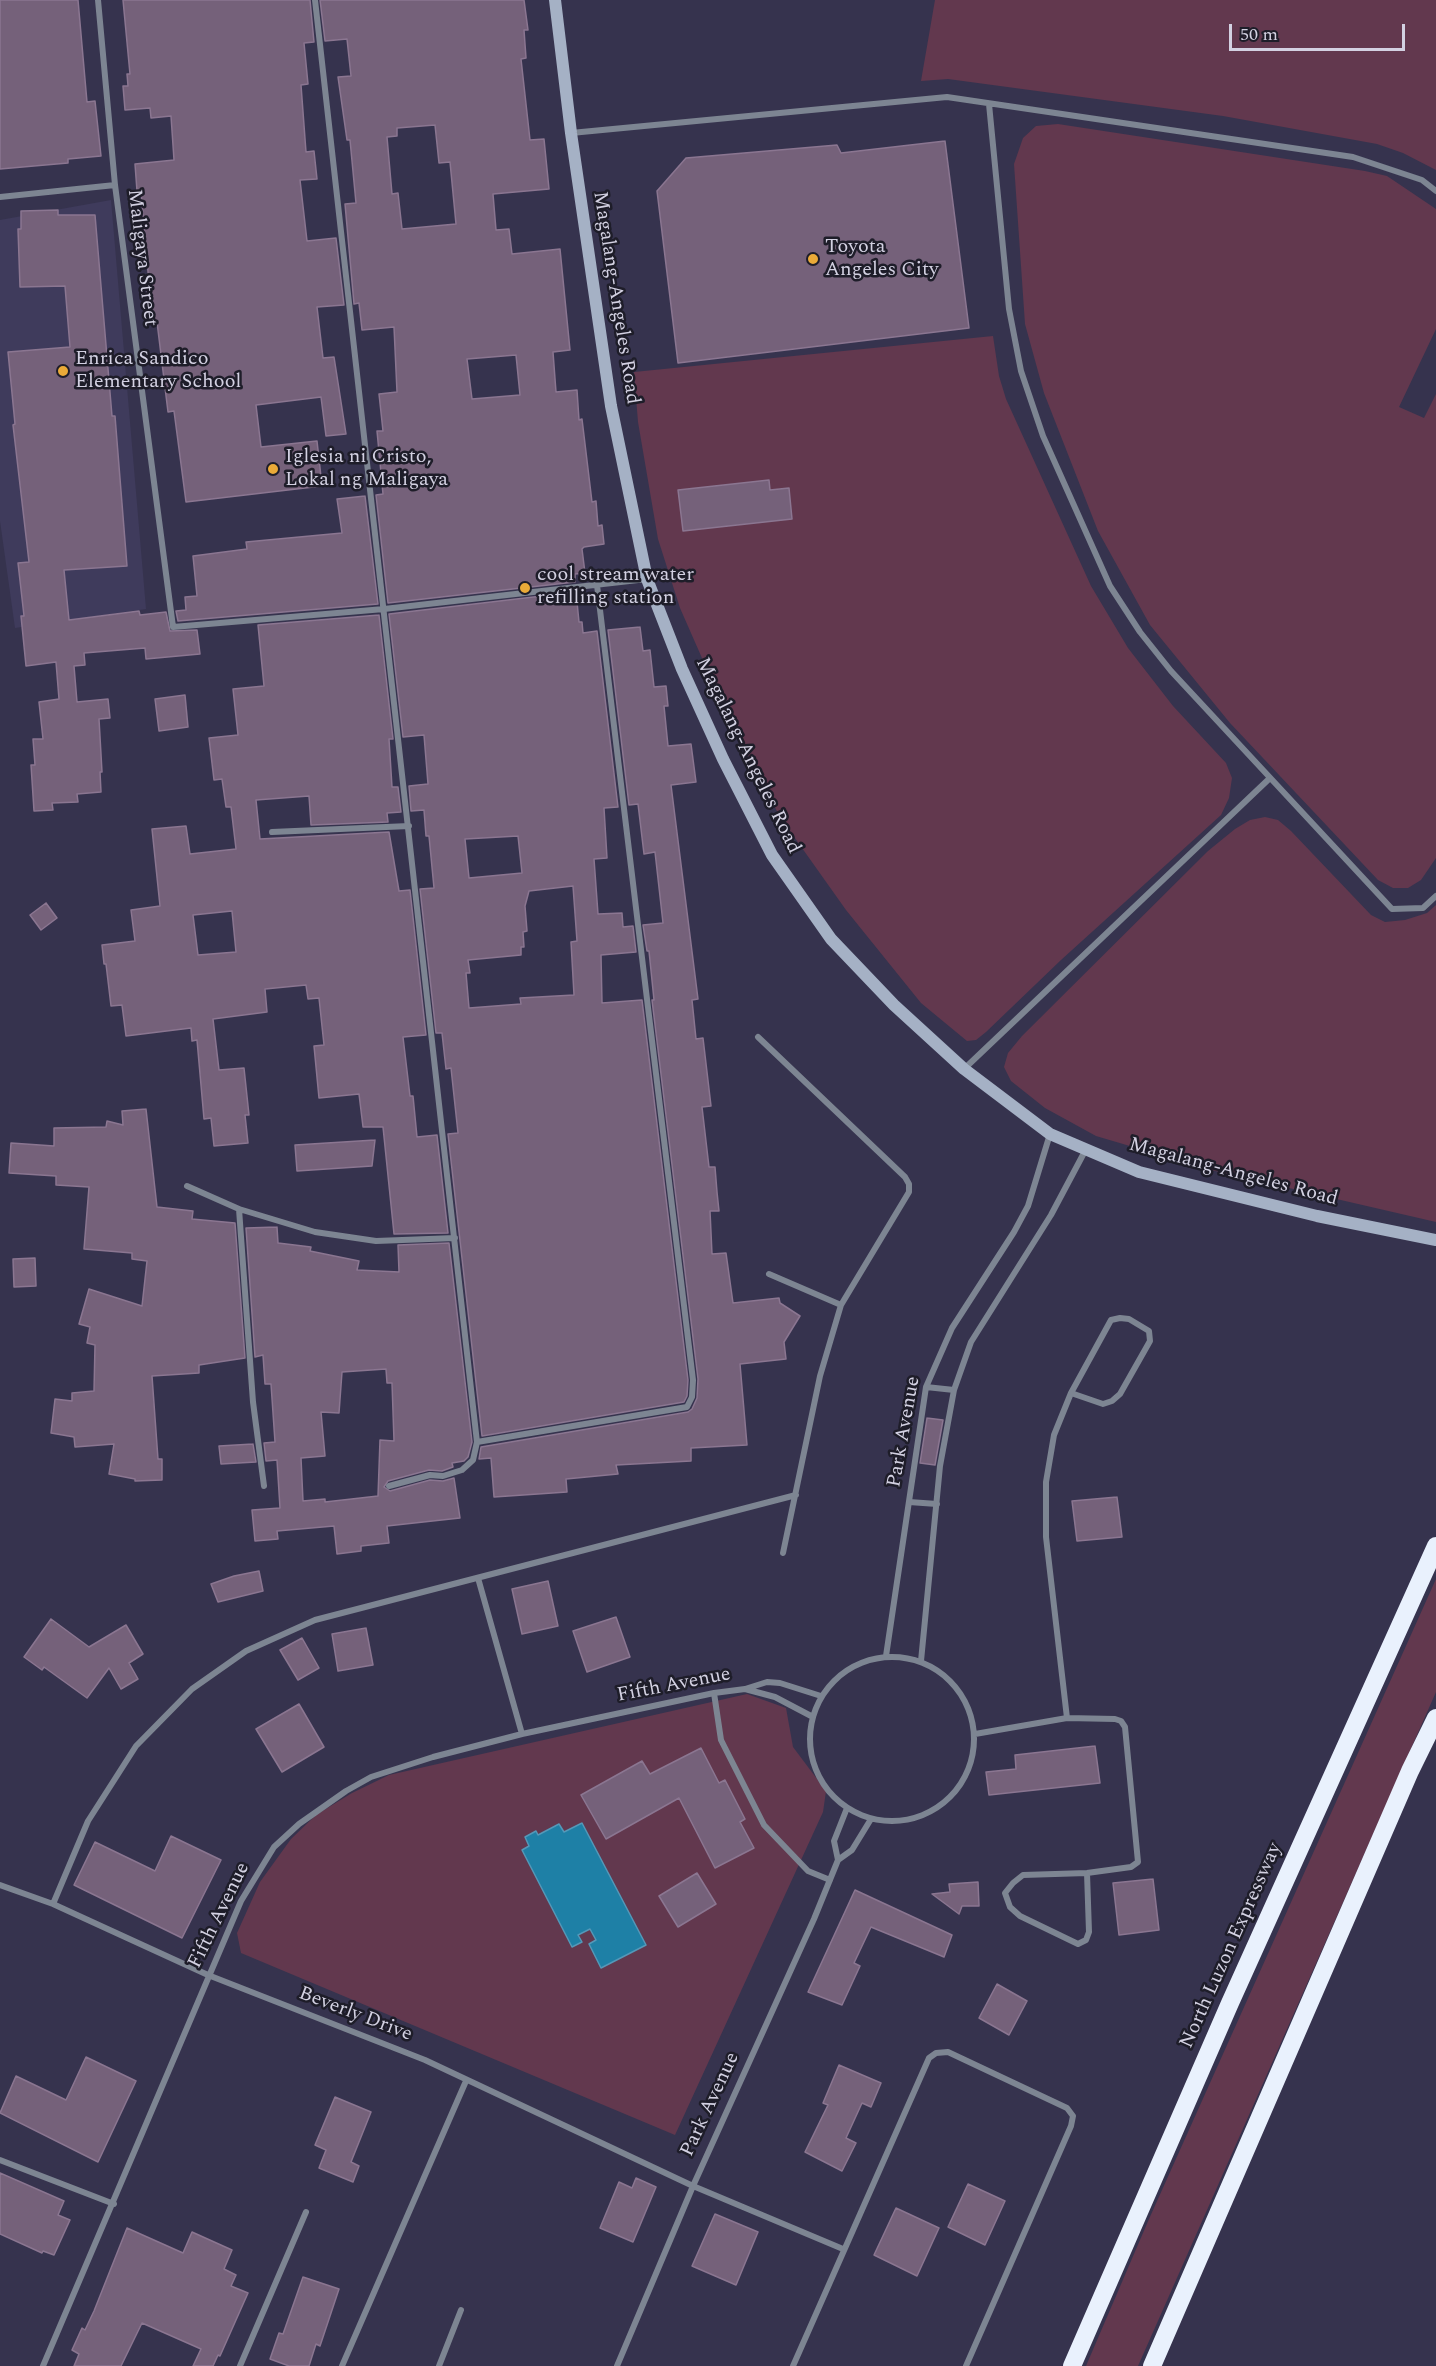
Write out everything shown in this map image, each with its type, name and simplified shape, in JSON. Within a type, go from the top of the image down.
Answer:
[{"type":"highway","name":"North Luzon Expressway","points":[[1072,2366],[1225,2014],[1436,1546]]},
{"type":"highway","points":[[1152,2366],[1410,1771],[1436,1718]]},
{"type":"main road","name":"Magalang-Angeles Road","points":[[555,0],[571,133],[611,406],[647,579],[691,690],[772,855],[831,939],[894,1005],[964,1069],[1050,1134],[1085,1151],[1150,1175],[1317,1216],[1436,1240]]},
{"type":"street","name":"Maligaya Street","points":[[98,0],[115,185],[173,627],[384,609]]},
{"type":"street","points":[[315,0],[477,1442],[473,1460],[462,1470],[443,1476],[430,1475],[390,1485]]},
{"type":"street","points":[[571,133],[947,97],[1353,157],[1422,180],[1436,191]]},
{"type":"street","points":[[989,104],[1009,309],[1021,371],[1043,436],[1110,586],[1140,632],[1171,671],[1392,909],[1423,908],[1436,896]]},
{"type":"street","points":[[0,197],[115,185]]},
{"type":"street","points":[[384,609],[647,579]]},
{"type":"street","points":[[477,1442],[687,1407],[692,1397],[693,1380],[597,585]]},
{"type":"street","points":[[964,1069],[1270,778]]},
{"type":"street","points":[[272,832],[409,826]]},
{"type":"street","points":[[758,1037],[909,1184],[909,1192],[841,1305],[820,1376],[783,1553]]},
{"type":"street","name":"Park Avenue","points":[[886,1656],[926,1387],[952,1328],[1014,1232],[1028,1206],[1050,1134]]},
{"type":"street","name":"Park Avenue","points":[[921,1661],[940,1466],[954,1390],[971,1342],[1052,1215],[1085,1151]]},
{"type":"street","points":[[187,1186],[240,1209],[315,1232],[376,1241],[455,1238]]},
{"type":"street","points":[[240,1209],[253,1402],[264,1486]]},
{"type":"street","points":[[769,1274],[841,1305]]},
{"type":"street","points":[[1066,1718],[1046,1537],[1046,1482],[1054,1435],[1071,1393],[1111,1320],[1129,1319],[1149,1331],[1150,1341],[1120,1394],[1112,1401],[1103,1404],[1071,1393]]},
{"type":"street","points":[[926,1387],[954,1390]]},
{"type":"street","points":[[53,1904],[88,1821],[136,1746],[192,1689],[246,1651],[315,1620],[796,1495]]},
{"type":"street","points":[[909,1502],[937,1504]]},
{"type":"street","points":[[478,1578],[522,1734]]},
{"type":"street","points":[[886,1656],[921,1661],[942,1673],[959,1690],[970,1711],[975,1734],[973,1758],[964,1780],[949,1800],[929,1814],[906,1821],[871,1819],[836,1800],[820,1778],[811,1753],[813,1717],[821,1696],[835,1679],[859,1663],[886,1656]]},
{"type":"street","name":"Fifth Avenue","points":[[43,2366],[114,2204],[208,1975],[241,1901],[274,1847],[299,1824],[346,1791],[371,1777],[433,1757],[522,1734],[714,1693],[745,1689],[767,1682],[780,1683],[821,1696]]},
{"type":"street","name":"Fifth Avenue","points":[[745,1689],[775,1697],[813,1717]]},
{"type":"street","points":[[714,1693],[720,1740],[764,1825],[808,1871],[830,1880]]},
{"type":"street","points":[[975,1734],[1066,1718],[1115,1719],[1125,1727],[1138,1862],[1131,1867],[1087,1873],[1023,1875],[1012,1883],[1005,1893],[1010,1907],[1020,1916],[1078,1944],[1086,1940],[1089,1932],[1087,1873]]},
{"type":"street","name":"Park Avenue","points":[[838,1860],[834,1841],[847,1808]]},
{"type":"street","name":"Park Avenue","points":[[617,2366],[693,2186],[838,1860],[852,1850],[871,1819]]},
{"type":"street","name":"Beverly Drive","points":[[0,1885],[53,1904],[208,1975],[425,2060],[693,2186],[843,2250]]},
{"type":"street","points":[[793,2366],[929,2058],[936,2053],[948,2052],[1067,2108],[1073,2116],[1071,2126],[966,2366]]},
{"type":"street","points":[[342,2366],[466,2080]]},
{"type":"street","points":[[0,2160],[114,2204]]},
{"type":"street","points":[[240,2366],[306,2212]]},
{"type":"street","points":[[439,2366],[461,2310]]},
{"type":"shaded area","points":[[935,0],[1436,0],[1436,170],[1403,153],[1377,144],[1223,116],[948,79],[921,81]]},
{"type":"shaded area","points":[[1058,124],[1365,171],[1387,176],[1436,209],[1436,329],[1399,407],[1424,418],[1436,394],[1436,858],[1421,880],[1408,888],[1393,888],[1378,880],[1230,723],[1150,625],[1098,531],[1044,393],[1025,324],[1014,164],[1023,138],[1036,126]]},
{"type":"shaded area","name":"Enrica Sandico Elementary School","points":[[111,200],[146,609],[15,628],[0,521],[0,220]]},
{"type":"shaded area","points":[[993,336],[999,376],[1006,399],[1091,586],[1128,648],[1173,706],[1226,763],[1232,778],[1229,798],[1221,815],[1061,960],[986,1032],[976,1040],[967,1041],[921,1003],[846,910],[780,817],[727,715],[680,608],[658,539],[638,422],[634,372]]},
{"type":"shaded area","points":[[1265,817],[1278,820],[1291,831],[1371,915],[1385,922],[1405,920],[1427,913],[1436,905],[1436,1222],[1211,1170],[1096,1136],[1045,1108],[1011,1081],[1004,1067],[1008,1053],[1022,1036],[1208,851],[1250,820]]},
{"type":"shaded area","points":[[1436,1579],[1436,1692],[1138,2366],[1086,2366],[1149,2219]]},
{"type":"shaded area","points":[[747,1694],[786,1708],[793,1747],[826,1791],[823,1812],[675,2135],[241,1953],[237,1933],[260,1882],[291,1839],[316,1815],[352,1793],[389,1775]]},
{"type":"water","points":[[582,1823],[646,1945],[601,1968],[589,1944],[596,1940],[590,1929],[578,1935],[582,1942],[572,1947],[522,1850],[529,1846],[525,1837],[536,1831],[538,1835],[559,1824],[564,1832]]},
{"type":"building","points":[[0,0],[78,0],[87,102],[95,101],[101,156],[68,159],[68,163],[0,169]]},
{"type":"building","points":[[123,0],[310,0],[314,42],[304,43],[308,84],[301,85],[306,152],[314,151],[317,179],[300,180],[307,241],[336,238],[344,305],[317,307],[323,358],[334,357],[346,434],[326,436],[321,397],[256,405],[261,447],[317,441],[322,486],[186,502],[174,411],[168,412],[157,322],[151,322],[146,283],[149,283],[141,191],[137,191],[135,164],[174,160],[171,116],[151,118],[150,108],[125,110],[123,86],[128,86],[127,74],[130,74]]},
{"type":"building","points":[[320,0],[524,0],[528,30],[524,30],[526,58],[521,59],[530,140],[544,139],[549,189],[493,194],[496,230],[509,229],[512,254],[560,249],[570,350],[553,352],[556,392],[577,390],[579,420],[582,419],[592,502],[596,501],[598,526],[602,525],[604,544],[582,549],[585,573],[575,574],[575,582],[388,603],[376,495],[383,494],[377,431],[383,431],[379,394],[397,392],[394,327],[362,330],[359,303],[354,304],[345,204],[356,203],[350,140],[347,140],[338,77],[351,76],[347,39],[325,41]],"holes":[[[435,125],[439,163],[450,162],[456,224],[402,229],[398,193],[392,194],[387,137],[397,136],[397,128]],[[516,355],[520,395],[472,399],[467,359]]]},
{"type":"building","name":"Toyota Angeles City","points":[[945,141],[969,328],[678,363],[657,191],[686,158],[837,145],[841,153]]},
{"type":"building","name":"Enrica Sandico Elementary School","points":[[58,210],[58,215],[95,215],[127,566],[64,570],[69,620],[139,611],[140,615],[166,612],[170,631],[197,630],[200,654],[146,659],[145,648],[84,653],[85,665],[74,666],[77,702],[108,699],[110,718],[99,719],[101,792],[77,794],[78,802],[52,803],[53,810],[34,811],[31,765],[35,765],[33,739],[43,739],[39,702],[59,699],[56,662],[26,666],[21,616],[24,616],[18,563],[29,562],[13,425],[15,424],[8,352],[70,347],[65,286],[20,287],[18,229],[21,229],[21,211]]},
{"type":"building","points":[[769,480],[770,490],[789,488],[792,519],[683,531],[678,490]]},
{"type":"building","points":[[365,496],[378,604],[178,621],[176,611],[186,610],[185,597],[197,596],[193,556],[247,549],[246,542],[342,533],[337,499]]},
{"type":"building","points":[[576,592],[579,622],[582,622],[583,633],[597,631],[618,807],[604,808],[607,858],[594,859],[598,914],[622,913],[623,927],[633,926],[636,952],[601,955],[602,1003],[642,1000],[688,1380],[687,1396],[684,1402],[482,1436],[448,1134],[458,1133],[451,1068],[446,1069],[442,1033],[436,1033],[420,889],[434,888],[429,836],[426,836],[424,810],[411,811],[409,786],[428,784],[424,735],[403,737],[389,614]],"holes":[[[518,836],[522,873],[469,878],[465,839]],[[573,886],[577,941],[571,942],[574,995],[520,998],[521,1004],[469,1008],[466,973],[470,973],[468,960],[521,955],[521,947],[524,947],[523,932],[527,931],[525,906],[529,891]]]},
{"type":"building","points":[[379,615],[393,739],[389,739],[392,787],[398,787],[401,812],[387,813],[388,822],[311,825],[309,796],[256,800],[260,839],[389,832],[399,891],[410,890],[426,1035],[403,1037],[410,1096],[413,1096],[417,1137],[437,1135],[448,1233],[394,1234],[383,1127],[363,1127],[359,1094],[319,1098],[314,1046],[324,1045],[319,998],[308,999],[306,985],[265,989],[267,1012],[213,1019],[219,1070],[244,1068],[249,1115],[245,1115],[248,1143],[214,1146],[211,1118],[204,1119],[197,1040],[192,1041],[191,1028],[126,1036],[122,1005],[111,1006],[102,945],[135,941],[131,910],[160,906],[152,829],[186,826],[190,854],[236,849],[231,807],[226,807],[222,779],[214,780],[209,738],[238,735],[233,689],[264,686],[258,625]],"holes":[[[232,911],[236,952],[198,955],[193,915]]]},
{"type":"building","points":[[640,627],[643,651],[650,650],[654,687],[666,686],[668,706],[664,706],[668,746],[691,744],[696,782],[671,785],[698,999],[692,1000],[696,1039],[703,1038],[711,1106],[702,1107],[709,1167],[715,1167],[719,1211],[710,1211],[712,1254],[726,1253],[733,1303],[779,1298],[780,1303],[800,1316],[784,1342],[786,1359],[740,1364],[747,1445],[691,1448],[691,1461],[616,1465],[618,1474],[566,1479],[567,1492],[494,1497],[491,1458],[479,1459],[481,1447],[688,1412],[697,1398],[698,1379],[652,1000],[654,1000],[649,951],[647,951],[643,925],[663,923],[655,852],[644,854],[638,804],[629,805],[608,630]]},
{"type":"building","points":[[185,695],[188,727],[159,731],[155,699]]},
{"type":"building","points":[[46,903],[57,918],[41,930],[30,915]]},
{"type":"building","points":[[146,1109],[157,1207],[193,1211],[192,1219],[235,1223],[245,1358],[199,1365],[199,1373],[152,1376],[158,1459],[162,1459],[162,1480],[135,1481],[135,1479],[109,1474],[114,1444],[75,1447],[74,1437],[51,1433],[55,1399],[72,1401],[72,1393],[94,1391],[95,1345],[87,1343],[90,1327],[79,1324],[89,1289],[142,1306],[147,1261],[132,1259],[132,1253],[84,1249],[89,1187],[56,1185],[56,1176],[9,1173],[11,1143],[54,1146],[54,1128],[106,1127],[107,1121],[123,1125],[122,1111]]},
{"type":"building","points":[[375,1140],[372,1166],[297,1171],[295,1145]]},
{"type":"building","points":[[277,1227],[278,1243],[311,1247],[310,1251],[359,1261],[357,1270],[399,1272],[398,1245],[449,1243],[472,1442],[468,1457],[464,1461],[452,1463],[453,1467],[442,1471],[429,1470],[388,1481],[384,1487],[390,1491],[430,1480],[443,1481],[454,1478],[460,1518],[387,1526],[389,1543],[361,1546],[361,1551],[337,1554],[334,1526],[277,1531],[278,1539],[255,1541],[252,1510],[280,1508],[277,1460],[266,1461],[264,1443],[275,1442],[271,1384],[265,1384],[263,1355],[255,1357],[246,1228]],"holes":[[[386,1369],[387,1383],[392,1383],[394,1441],[380,1440],[378,1496],[325,1502],[325,1499],[303,1501],[301,1458],[325,1456],[321,1412],[339,1413],[342,1372]]]},
{"type":"building","points":[[35,1258],[36,1286],[14,1287],[13,1259]]},
{"type":"building","points":[[927,1418],[943,1420],[935,1465],[920,1463]]},
{"type":"building","points":[[253,1444],[256,1462],[221,1464],[219,1446]]},
{"type":"building","points":[[1117,1497],[1122,1537],[1077,1541],[1072,1501]]},
{"type":"building","points":[[259,1571],[263,1591],[218,1602],[211,1584]]},
{"type":"building","points":[[548,1581],[558,1626],[522,1634],[512,1589]]},
{"type":"building","points":[[616,1617],[630,1657],[587,1672],[573,1631]]},
{"type":"building","points":[[51,1619],[89,1647],[126,1625],[143,1654],[129,1663],[138,1679],[121,1689],[109,1668],[87,1698],[44,1667],[42,1670],[24,1657]]},
{"type":"building","points":[[366,1628],[373,1665],[338,1671],[332,1634]]},
{"type":"building","points":[[302,1638],[319,1668],[298,1680],[280,1650]]},
{"type":"building","points":[[299,1704],[324,1747],[282,1772],[256,1729]]},
{"type":"building","points":[[1095,1746],[1100,1783],[989,1795],[986,1772],[1016,1769],[1015,1755]]},
{"type":"building","points":[[701,1748],[719,1783],[725,1780],[745,1819],[740,1822],[754,1848],[715,1868],[679,1798],[606,1839],[581,1795],[642,1761],[650,1774]]},
{"type":"building","points":[[171,1836],[221,1860],[182,1938],[74,1885],[95,1842],[155,1871]]},
{"type":"building","points":[[697,1873],[716,1904],[678,1927],[659,1896]]},
{"type":"building","points":[[1153,1879],[1159,1930],[1119,1935],[1113,1883]]},
{"type":"building","points":[[978,1882],[979,1906],[962,1906],[959,1914],[932,1894],[950,1892],[949,1884]]},
{"type":"building","points":[[855,1890],[952,1935],[944,1957],[871,1927],[854,1963],[860,1966],[842,2005],[808,1992]]},
{"type":"building","points":[[997,1984],[1027,2001],[1009,2035],[979,2018]]},
{"type":"building","points":[[86,2057],[136,2081],[98,2162],[0,2113],[16,2076],[66,2100]]},
{"type":"building","points":[[839,2065],[881,2083],[871,2107],[862,2103],[846,2138],[856,2143],[842,2171],[805,2152],[828,2105],[823,2103]]},
{"type":"building","points":[[335,2097],[371,2112],[351,2162],[359,2166],[353,2182],[319,2168],[326,2150],[315,2145]]},
{"type":"building","points":[[0,2173],[64,2201],[58,2215],[70,2220],[54,2255],[43,2251],[42,2253],[0,2234]]},
{"type":"building","points":[[636,2178],[656,2187],[633,2242],[600,2228],[619,2182],[632,2188]]},
{"type":"building","points":[[968,2184],[1005,2201],[985,2245],[948,2227]]},
{"type":"building","points":[[896,2208],[939,2228],[917,2276],[874,2255]]},
{"type":"building","points":[[715,2214],[758,2232],[736,2285],[692,2266]]},
{"type":"building","points":[[127,2228],[183,2253],[192,2232],[232,2250],[224,2269],[236,2275],[231,2286],[248,2293],[220,2356],[218,2355],[213,2366],[193,2366],[201,2349],[142,2323],[121,2366],[74,2366],[79,2354],[72,2350],[82,2328],[85,2330],[94,2311]]},
{"type":"building","points":[[303,2277],[339,2289],[320,2346],[316,2344],[309,2366],[289,2366],[270,2359],[279,2333],[283,2334]]},
{"type":"place","name":"Toyota Angeles City","points":[[813,259]]},
{"type":"place","name":"Enrica Sandico Elementary School","points":[[63,371]]},
{"type":"place","name":"Iglesia ni Cristo, Lokal ng Maligaya","points":[[273,469]]},
{"type":"place","name":"cool stream water refilling station","points":[[525,588]]}]
